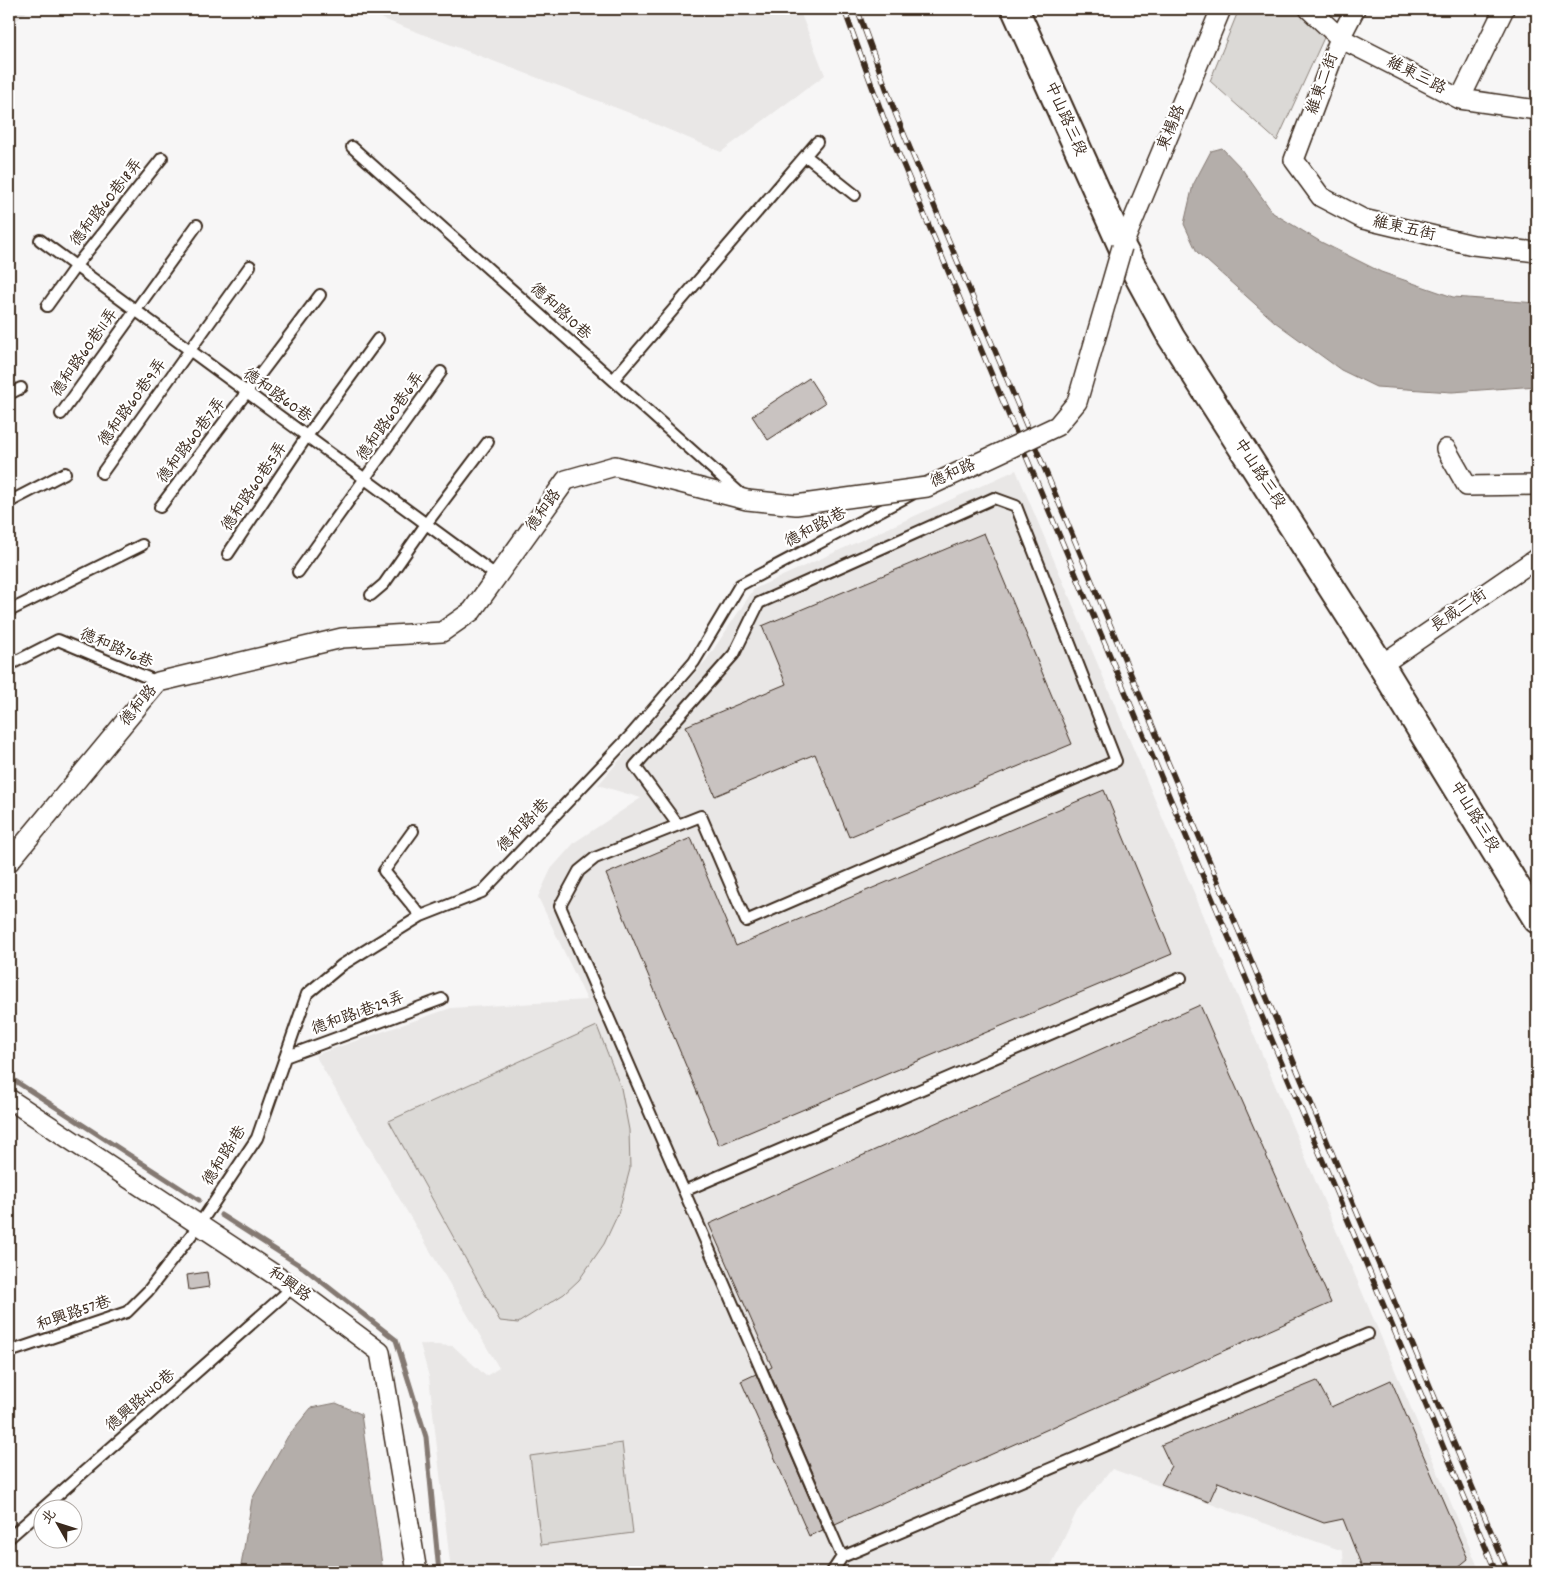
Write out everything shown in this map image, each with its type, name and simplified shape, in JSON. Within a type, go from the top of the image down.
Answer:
[{"type":"street","name":"中山路三段","points":[[1015,9],[1122,247],[1171,337],[1381,665],[1536,914]]},
{"type":"street","name":"東楊路","points":[[1122,247],[1221,9]]},
{"type":"street","name":"維東三路","points":[[1309,9],[1340,38],[1460,99],[1537,110]]},
{"type":"street","name":"維東二街","points":[[1294,160],[1340,38],[1355,9]]},
{"type":"street","points":[[1460,99],[1504,9]]},
{"type":"street","name":"維東五街","points":[[1294,160],[1321,197],[1363,219],[1473,245],[1537,252]]},
{"type":"street","name":"德和路","points":[[9,862],[158,682],[342,638],[442,632],[472,611],[566,480],[615,466],[748,500],[796,505],[926,487],[1057,426],[1077,402],[1122,247]]},
{"type":"street","points":[[1446,449],[1466,486],[1537,485]]},
{"type":"street","name":"長威二街","points":[[1381,665],[1537,558]]},
{"type":"street","name":"和興路","points":[[9,1099],[293,1287],[380,1352],[417,1572]]},
{"type":"lane","points":[[613,380],[818,142]]},
{"type":"lane","name":"德和路10巷","points":[[352,147],[748,500]]},
{"type":"lane","points":[[806,156],[855,195]]},
{"type":"lane","name":"德和路60巷18弄","points":[[47,306],[75,267],[162,158]]},
{"type":"lane","name":"德和路60巷11弄","points":[[61,414],[197,225]]},
{"type":"lane","name":"德和路60巷","points":[[40,240],[497,576]]},
{"type":"lane","name":"德和路60巷9弄","points":[[102,474],[250,266]]},
{"type":"lane","name":"德和路60巷7弄","points":[[160,507],[320,295]]},
{"type":"lane","name":"德和路60巷5弄","points":[[228,554],[306,436],[378,339]]},
{"type":"lane","name":"德和路60巷6弄","points":[[298,572],[366,480],[441,372]]},
{"type":"lane","points":[[9,394],[21,388]]},
{"type":"lane","points":[[371,595],[384,584],[426,524],[488,442]]},
{"type":"lane","points":[[9,502],[65,473]]},
{"type":"lane","name":"德和路1巷","points":[[199,1225],[257,1138],[308,994],[342,965],[421,916],[482,892],[630,736],[694,662],[740,585],[926,487]]},
{"type":"lane","points":[[678,825],[635,766],[734,654],[759,603],[994,498],[1016,506],[1116,761],[746,921],[701,816],[595,858],[578,871],[560,906],[842,1557]]},
{"type":"lane","points":[[9,611],[142,545]]},
{"type":"lane","name":"德和路76巷","points":[[9,665],[58,640],[158,682]]},
{"type":"lane","points":[[413,831],[384,871],[421,916]]},
{"type":"lane","points":[[684,1191],[1181,978]]},
{"type":"lane","name":"德和路1巷29弄","points":[[285,1057],[442,999]]},
{"type":"lane","name":"和興路57巷","points":[[9,1352],[128,1312],[148,1291],[199,1225]]},
{"type":"lane","name":"德興路440巷","points":[[9,1538],[293,1287]]},
{"type":"lane","points":[[832,1572],[842,1557],[1368,1334]]},
{"type":"shaded area","points":[[9,9],[30,9],[9,27]]},
{"type":"shaded area","points":[[357,9],[799,9],[825,75],[721,152],[627,112]]},
{"type":"shaded area","points":[[1239,9],[1296,9],[1327,31],[1277,141],[1210,81]]},
{"type":"shaded area","points":[[1222,148],[1242,169],[1273,213],[1321,242],[1381,272],[1453,297],[1537,303],[1537,386],[1452,392],[1376,387],[1341,370],[1275,322],[1197,252],[1184,224],[1193,185],[1211,151]]},
{"type":"shaded area","points":[[1016,470],[1480,1572],[1344,1572],[1343,1551],[1112,1469],[1077,1511],[1048,1572],[451,1572],[429,1377],[420,1344],[453,1346],[486,1376],[499,1368],[315,1055],[451,1008],[587,1000],[538,897],[551,869],[575,842],[641,798],[598,785],[707,659],[754,589]]},
{"type":"shaded area","points":[[597,1026],[621,1088],[629,1130],[630,1169],[618,1214],[604,1244],[579,1280],[564,1294],[518,1323],[500,1321],[389,1121]]},
{"type":"shaded area","points":[[336,1403],[361,1414],[383,1572],[240,1572],[252,1499],[288,1436],[311,1408]]},
{"type":"shaded area","points":[[622,1443],[633,1533],[541,1545],[530,1456]]},
{"type":"building","points":[[809,378],[825,403],[768,440],[752,416]]},
{"type":"building","points":[[984,533],[1072,744],[849,837],[815,754],[715,796],[686,726],[786,684],[762,626]]},
{"type":"building","points":[[1104,790],[1172,954],[719,1145],[606,874],[691,838],[736,946]]},
{"type":"building","points":[[1200,1005],[1331,1303],[835,1524],[768,1369],[772,1367],[709,1224]]},
{"type":"building","points":[[207,1272],[209,1287],[189,1290],[187,1275]]},
{"type":"building","points":[[756,1374],[823,1530],[809,1536],[741,1381]]},
{"type":"building","points":[[1391,1380],[1468,1559],[1452,1572],[1364,1572],[1343,1519],[1324,1523],[1218,1482],[1209,1502],[1161,1484],[1171,1466],[1161,1445],[1317,1381],[1331,1407]]},
{"type":"waterway","points":[[9,1077],[199,1200]]},
{"type":"waterway","points":[[221,1215],[304,1268],[396,1340],[426,1437],[439,1572]]},
{"type":"railway","points":[[844,9],[884,119],[1496,1572]]},
{"type":"railway","points":[[857,9],[896,115],[1508,1572]]}]
